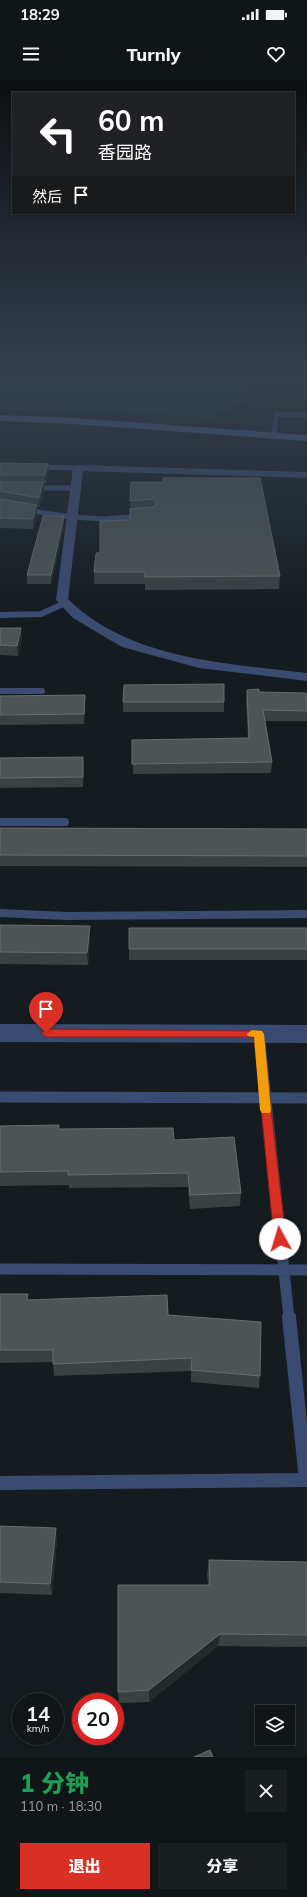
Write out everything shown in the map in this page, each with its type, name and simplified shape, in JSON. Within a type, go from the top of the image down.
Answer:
[{"type":"street","points":[[307,475],[78,468],[62,600],[77,615],[127,644],[199,664],[307,677]]},
{"type":"street","points":[[0,1033],[307,1034]]},
{"type":"lane","points":[[31,466],[78,468]]},
{"type":"lane","points":[[23,488],[76,488]]},
{"type":"lane","points":[[15,508],[72,517],[105,519],[146,516]]},
{"type":"lane","points":[[0,615],[41,614],[66,603]]},
{"type":"lane","points":[[0,691],[42,691]]},
{"type":"lane","points":[[0,822],[65,822]]},
{"type":"lane","points":[[0,913],[67,916],[307,914]]},
{"type":"lane","points":[[0,1483],[306,1480],[264,1098],[259,1034]]},
{"type":"lane","points":[[0,1097],[307,1098]]},
{"type":"lane","points":[[0,1269],[307,1270]]},
{"type":"building","points":[[0,463],[48,464],[45,475],[0,475]]},
{"type":"building","points":[[163,478],[260,478],[280,576],[145,577],[145,572],[94,572],[96,553],[100,553],[100,521],[130,520],[130,509],[153,507],[156,505],[156,501],[153,499],[130,501],[131,482],[163,482]]},
{"type":"building","points":[[0,482],[43,482],[39,498],[0,491]]},
{"type":"building","points":[[0,499],[36,505],[33,519],[0,518]]},
{"type":"building","points":[[43,516],[64,516],[51,575],[27,575]]},
{"type":"building","points":[[0,628],[21,628],[17,646],[0,645]]},
{"type":"building","points":[[224,684],[224,702],[123,702],[124,685]]},
{"type":"building","points":[[259,689],[259,692],[306,693],[307,711],[263,710],[272,762],[132,764],[132,740],[249,738],[247,690]]},
{"type":"building","points":[[85,695],[84,714],[0,715],[0,696]]},
{"type":"building","points":[[83,757],[83,777],[0,778],[0,758]]},
{"type":"building","points":[[0,828],[307,829],[307,856],[0,855]]},
{"type":"building","points":[[0,925],[90,926],[87,953],[0,952]]},
{"type":"building","points":[[129,928],[307,928],[307,949],[129,949]]},
{"type":"building","points":[[59,1125],[59,1129],[173,1128],[174,1140],[234,1137],[241,1193],[190,1195],[188,1173],[68,1175],[68,1171],[0,1172],[0,1126]]},
{"type":"building","points":[[0,1294],[28,1294],[27,1300],[167,1295],[168,1315],[261,1322],[260,1376],[191,1370],[192,1358],[53,1364],[53,1350],[0,1350]]},
{"type":"building","points":[[0,1526],[56,1528],[50,1584],[0,1582]]},
{"type":"building","points":[[209,1560],[307,1562],[307,1635],[220,1634],[149,1690],[118,1692],[118,1585],[210,1585]]},
{"type":"building","points":[[210,1750],[213,1757],[194,1757]]},
{"type":"slow traffic","points":[[252,1034],[259,1034],[266,1110]]},
{"type":"route","points":[[46,1033],[259,1034],[264,1098],[280,1239]]}]
